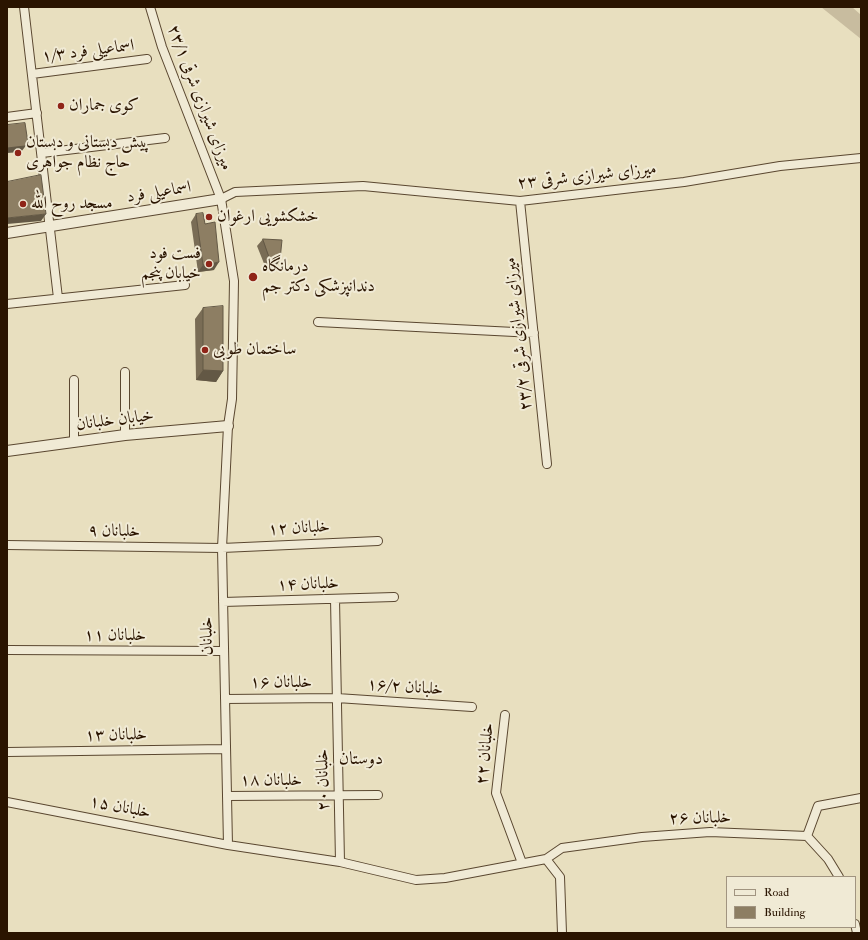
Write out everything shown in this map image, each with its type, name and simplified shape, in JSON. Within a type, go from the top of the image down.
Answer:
[{"type":"street","points":[[24,7],[58,298]]},
{"type":"street","name":"۲۳/۱ میرزای شیرازی شرقی","points":[[150,7],[162,47],[222,199],[234,281],[232,399],[228,426]]},
{"type":"street","name":"۱/۳ اسماعیلی فرد","points":[[32,74],[147,59]]},
{"type":"street","points":[[7,117],[37,113]]},
{"type":"street","points":[[42,154],[165,138]]},
{"type":"street","name":"۲۳ میرزای شیرازی شرقی","points":[[222,199],[235,192],[363,186],[520,201],[684,182],[780,166],[861,158]]},
{"type":"street","name":"اسماعیلی فرد","points":[[7,233],[51,228],[222,199]]},
{"type":"street","name":"۲۳/۲ میرزای شیرازی شرقی","points":[[520,201],[547,464]]},
{"type":"street","points":[[7,304],[184,285]]},
{"type":"street","points":[[318,322],[534,333]]},
{"type":"street","points":[[125,372],[125,435]]},
{"type":"street","points":[[74,380],[74,442]]},
{"type":"street","name":"خیابان خلبانان","points":[[7,451],[125,435],[228,426]]},
{"type":"street","name":"خلبانان","points":[[228,426],[222,548],[228,845]]},
{"type":"street","name":"۱۲ خلبانان","points":[[222,548],[378,541]]},
{"type":"street","name":"۹ خلبانان","points":[[7,545],[222,548]]},
{"type":"street","name":"۱۴ خلبانان","points":[[223,602],[394,598]]},
{"type":"street","name":"۲۰ خلبانان","points":[[335,599],[340,862]]},
{"type":"street","name":"۱۱ خلبانان","points":[[7,650],[224,651]]},
{"type":"street","name":"۱۶ خلبانان","points":[[225,699],[337,698]]},
{"type":"street","name":"۱۶/۲ خلبانان","points":[[337,698],[472,707]]},
{"type":"street","name":"۲۲ خلبانان","points":[[505,715],[496,793],[522,863]]},
{"type":"street","name":"۱۳ خلبانان","points":[[7,752],[226,749]]},
{"type":"street","name":"۱۸ خلبانان","points":[[227,796],[378,795]]},
{"type":"street","points":[[838,876],[828,859],[807,836],[818,806],[861,798]]},
{"type":"street","name":"۱۵ خلبانان","points":[[7,802],[228,845],[340,862],[416,880],[445,878],[522,863],[546,860]]},
{"type":"street","name":"۲۶ خلبانان","points":[[546,860],[562,848],[642,837],[710,832],[807,836]]},
{"type":"street","points":[[546,860],[560,877],[562,933]]},
{"type":"shaded area","points":[[821,7],[852,7],[861,15],[861,39]]},
{"type":"building","points":[[25,123],[28,143],[25,146],[7,148],[7,125]]},
{"type":"building","name":"مسجد روح الله","points":[[41,175],[46,214],[7,218],[7,182]]},
{"type":"building","points":[[203,213],[205,224],[215,222],[219,262],[203,265],[196,214]]},
{"type":"building","points":[[263,239],[282,240],[280,260],[270,259]]},
{"type":"building","points":[[223,306],[223,371],[203,370],[203,308]]},
{"type":"place","name":"کوی جماران","points":[[61,106]]},
{"type":"place","name":"پیش دبستانی و دبستان حاج نظام جواهری","points":[[18,153]]},
{"type":"place","name":"مسجد روح الله","points":[[23,204]]},
{"type":"place","name":"خشکشویی ارغوان","points":[[209,217]]},
{"type":"place","name":"فست فود خیابان پنجم","points":[[209,264]]},
{"type":"place","name":"درمانگاه دندانپزشکی دکتر جم","points":[[253,277]]},
{"type":"place","name":"ساختمان طوبی","points":[[205,350]]},
{"type":"district","name":"دوستان","points":[[361,760]]}]
